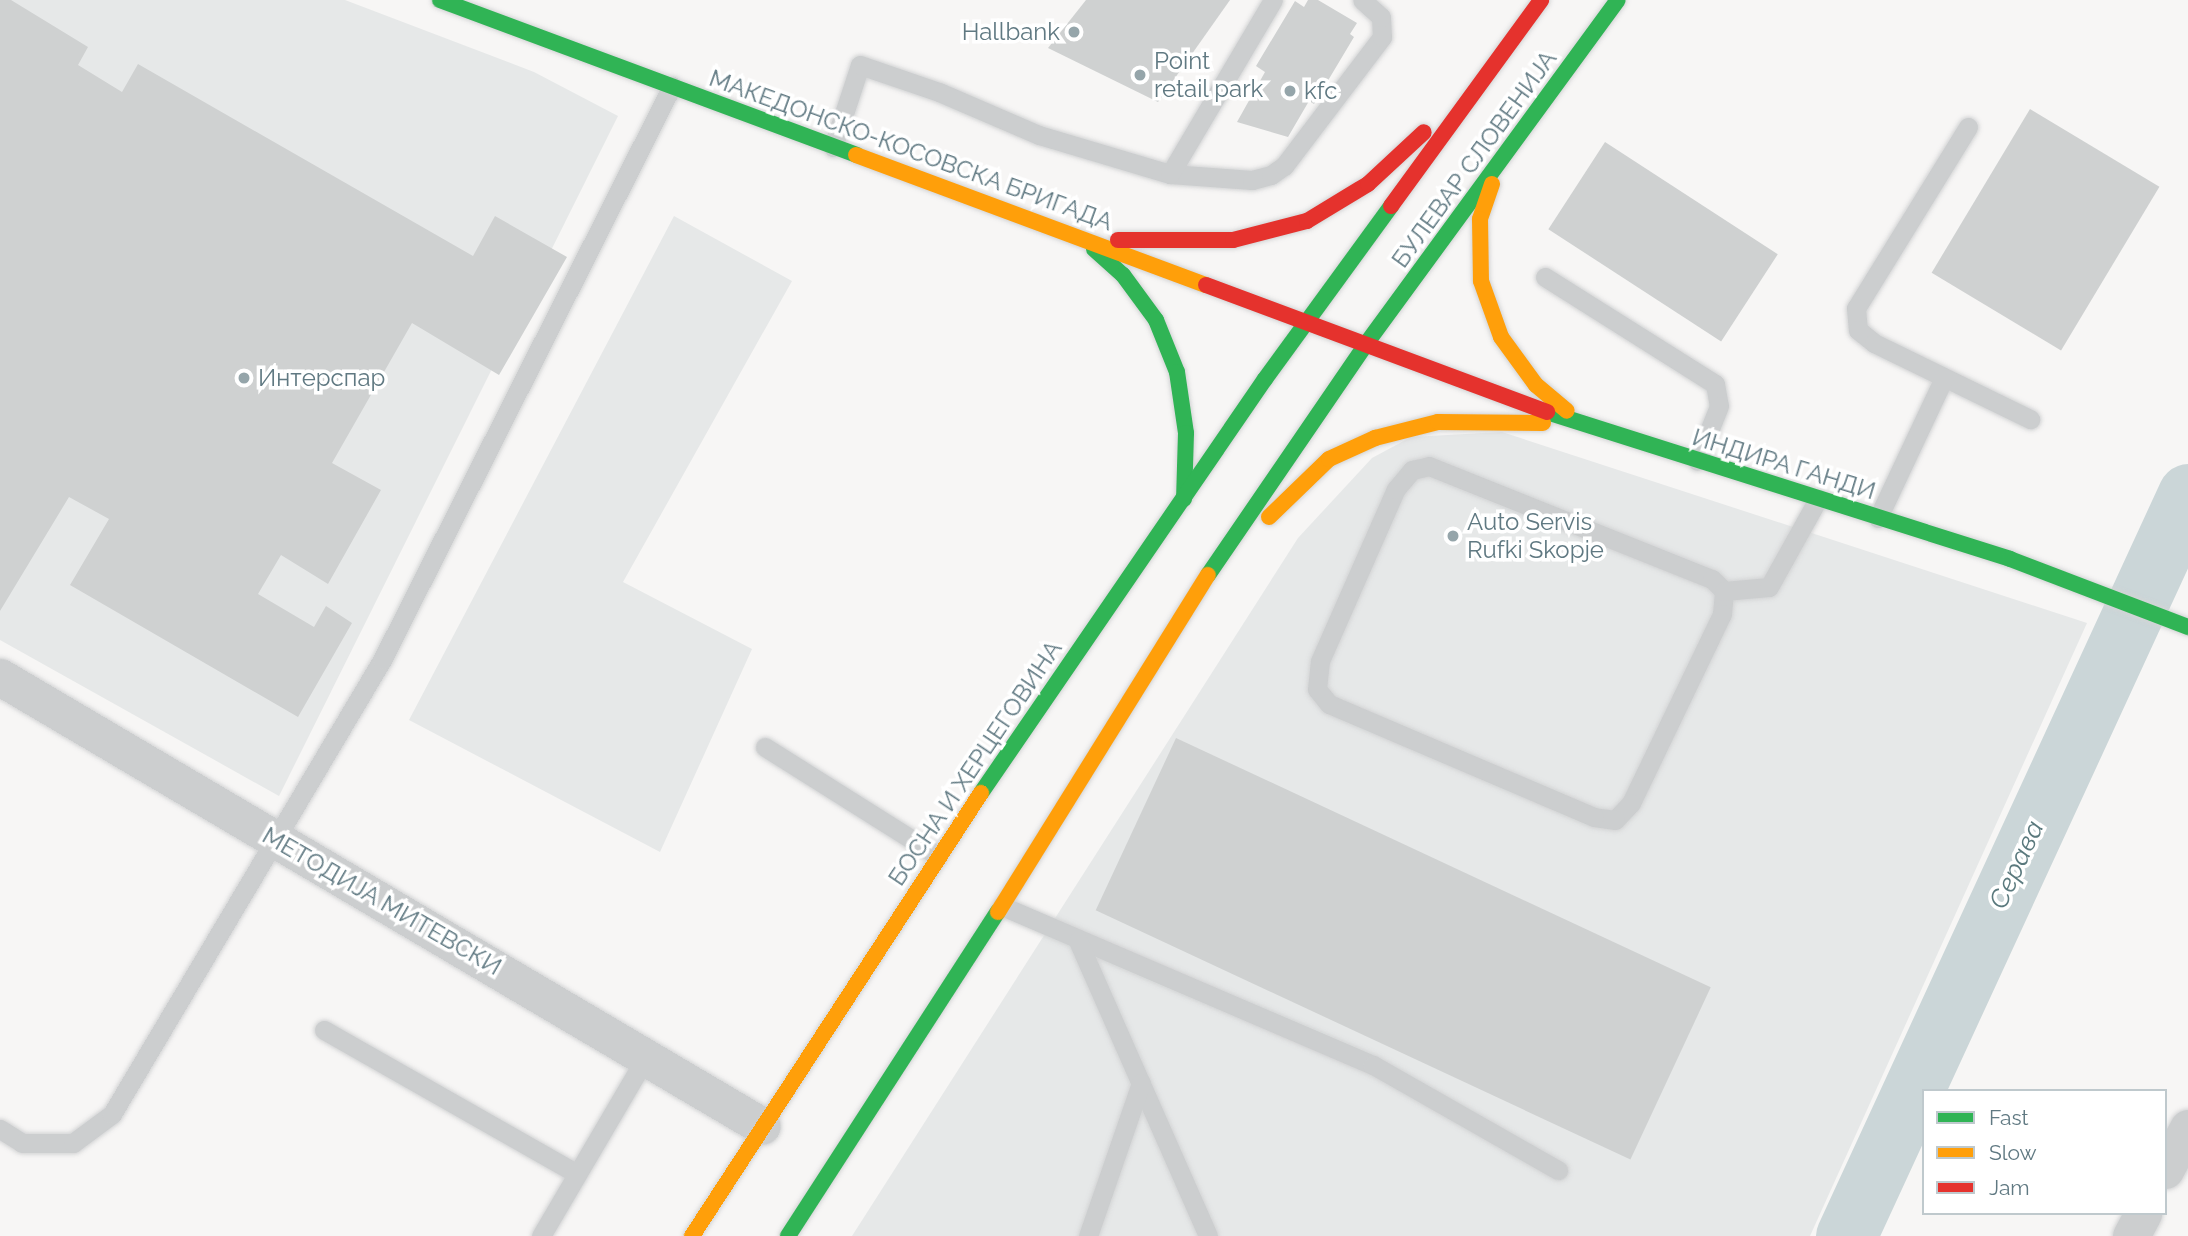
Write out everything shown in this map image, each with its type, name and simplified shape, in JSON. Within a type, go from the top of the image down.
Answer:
[{"type":"street","name":"МАКЕДОНСКО-КОСОВСКА БРИГАДА","points":[[440,0],[1366,344]]},
{"type":"street","name":"БУЛЕВАР СЛОВЕНИЈА","points":[[1306,322],[1541,0]]},
{"type":"street","name":"БУЛЕВАР СЛОВЕНИЈА","points":[[1366,344],[1618,0]]},
{"type":"street","points":[[1082,238],[1233,240],[1307,220],[1368,184],[1487,74]]},
{"type":"street","points":[[1500,162],[1480,219],[1481,281],[1501,337],[1536,385],[1583,425]]},
{"type":"street","points":[[1082,238],[1124,275],[1156,320],[1177,372],[1186,433],[1184,499]]},
{"type":"street","name":"БОСНА И ХЕРЦЕГОВИНА","points":[[692,1236],[939,856],[1306,322]]},
{"type":"street","points":[[788,1236],[1002,906],[1188,604],[1366,344]]},
{"type":"street","name":"ИНДИРА ГАНДИ","points":[[1366,344],[1583,425],[1878,518],[2091,590],[2184,626]]},
{"type":"street","points":[[1188,604],[1240,554],[1284,498],[1329,459],[1363,444],[1438,422],[1488,419],[1583,425]]},
{"type":"street","name":"МЕТОДИЈА МИТЕВСКИ","points":[[0,677],[648,1055],[762,1126]]},
{"type":"street","points":[[2167,1166],[2188,1128]]},
{"type":"street","points":[[2131,1236],[2142,1215]]},
{"type":"lane","points":[[494,21],[507,0]]},
{"type":"lane","points":[[1170,174],[1273,0]]},
{"type":"lane","points":[[834,147],[860,65],[939,92],[1039,135],[1170,174],[1252,180],[1284,166],[1382,37],[1381,17],[1362,0]]},
{"type":"lane","points":[[0,1129],[22,1143],[74,1143],[112,1114],[382,660],[672,86]]},
{"type":"lane","points":[[1968,127],[1856,307],[1858,330],[1874,343],[2030,419]]},
{"type":"lane","points":[[1545,276],[1715,384],[1719,406],[1697,461]]},
{"type":"lane","points":[[1878,518],[1944,378]]},
{"type":"lane","points":[[1429,466],[1713,579],[1724,592],[1722,614],[1631,803],[1615,820],[1594,817],[1329,704],[1317,689],[1320,661],[1396,489],[1412,470],[1429,466]]},
{"type":"lane","points":[[1724,592],[1769,587],[1818,499]]},
{"type":"lane","points":[[765,747],[939,856]]},
{"type":"lane","points":[[1002,906],[1078,941],[1373,1065],[1558,1170]]},
{"type":"lane","points":[[1078,941],[1208,1236]]},
{"type":"lane","points":[[324,1030],[577,1174]]},
{"type":"lane","points":[[541,1236],[648,1055]]},
{"type":"lane","points":[[1088,1236],[1141,1083]]},
{"type":"shaded area","name":"Интерспар","points":[[0,0],[345,0],[534,72],[618,116],[279,796],[0,640]]},
{"type":"shaded area","points":[[674,216],[792,281],[623,582],[752,649],[660,852],[409,720]]},
{"type":"shaded area","points":[[1502,432],[2087,623],[1810,1236],[852,1236],[1298,538],[1372,458],[1411,437]]},
{"type":"building","name":"Интерспар","points":[[0,0],[11,0],[88,47],[78,65],[122,92],[138,64],[473,256],[495,216],[567,257],[499,375],[412,323],[332,463],[381,490],[328,584],[281,555],[258,594],[314,627],[326,606],[352,623],[298,717],[70,585],[109,519],[69,497],[0,611]]},
{"type":"building","name":"Point retail park","points":[[1086,0],[1230,0],[1158,102],[1048,48]]},
{"type":"building","points":[[1308,0],[1318,0],[1357,23],[1350,34],[1354,37],[1314,104],[1309,101],[1288,137],[1237,122],[1265,72],[1256,66],[1295,1],[1304,7]]},
{"type":"building","points":[[2030,109],[2159,187],[2061,350],[1932,273]]},
{"type":"building","points":[[1605,142],[1778,254],[1721,341],[1548,229]]},
{"type":"building","points":[[1176,738],[1711,987],[1630,1160],[1096,910]]},
{"type":"waterway","name":"Серава","points":[[1846,1236],[2188,494]]},
{"type":"traffic: fast","points":[[440,0],[856,155]]},
{"type":"traffic: fast","points":[[1208,575],[1366,344],[1618,0]]},
{"type":"traffic: fast","points":[[981,793],[1265,379],[1391,206]]},
{"type":"traffic: fast","points":[[1094,249],[1123,275],[1156,320],[1177,372],[1186,433],[1184,499]]},
{"type":"traffic: fast","points":[[1547,412],[2010,559],[2188,627]]},
{"type":"traffic: fast","points":[[788,1236],[998,912]]},
{"type":"traffic: slow","points":[[856,155],[1206,285]]},
{"type":"traffic: slow","points":[[1492,184],[1480,219],[1481,281],[1501,337],[1536,385],[1567,411]]},
{"type":"traffic: slow","points":[[1269,517],[1329,459],[1375,438],[1438,422],[1543,423]]},
{"type":"traffic: slow","points":[[998,912],[1208,575]]},
{"type":"traffic: slow","points":[[692,1236],[981,793]]},
{"type":"traffic: jam","points":[[1391,206],[1541,0]]},
{"type":"traffic: jam","points":[[1118,240],[1233,240],[1307,221],[1368,184],[1424,132]]},
{"type":"traffic: jam","points":[[1206,285],[1547,412]]},
{"type":"place","name":"Hallbank","points":[[1074,32]]},
{"type":"place","name":"Point retail park","points":[[1140,75]]},
{"type":"place","name":"kfc","points":[[1290,91]]},
{"type":"place","name":"Интерспар","points":[[244,378]]},
{"type":"place","name":"Auto Servis Rufki Skopje","points":[[1453,536]]}]
